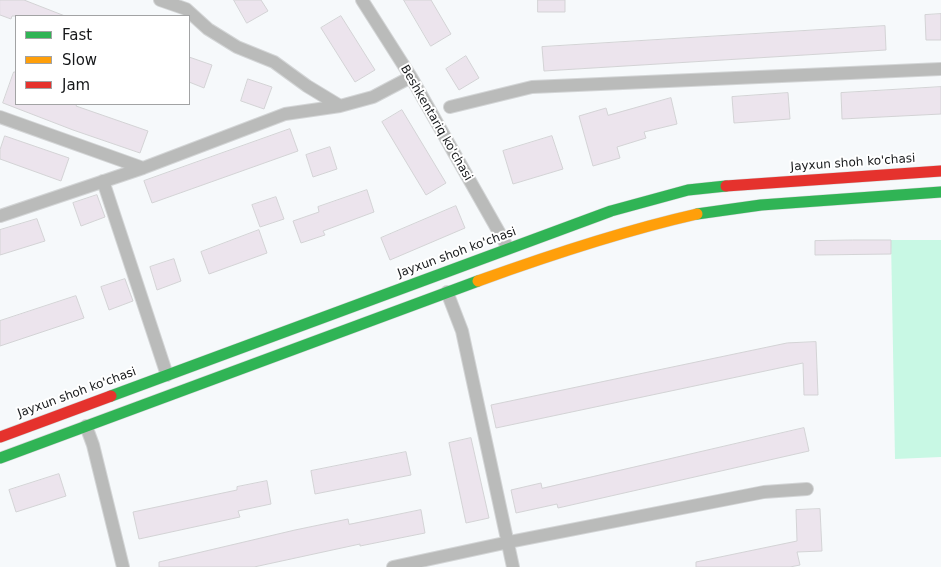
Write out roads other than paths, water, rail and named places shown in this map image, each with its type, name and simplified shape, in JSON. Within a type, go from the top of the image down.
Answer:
[{"type":"highway","name":"Jayxun shoh ko'chasi","points":[[0,437],[612,211],[688,190],[744,184],[941,171]]},
{"type":"highway","points":[[0,458],[446,292],[541,258],[634,229],[698,214],[761,205],[941,192]]},
{"type":"street","points":[[160,0],[183,5],[208,29],[237,47],[274,62],[307,86],[340,106]]},
{"type":"street","name":"Beshkentariq ko'chasi","points":[[362,0],[411,77],[508,248]]},
{"type":"street","points":[[450,107],[532,87],[941,69]]},
{"type":"street","points":[[0,216],[143,168],[285,114],[340,106],[373,97],[411,77]]},
{"type":"street","points":[[0,117],[143,168]]},
{"type":"street","points":[[103,181],[167,374]]},
{"type":"street","points":[[446,292],[462,331],[514,567]]},
{"type":"street","points":[[86,426],[123,567]]},
{"type":"street","points":[[393,567],[509,542],[764,492],[807,489]]}]
